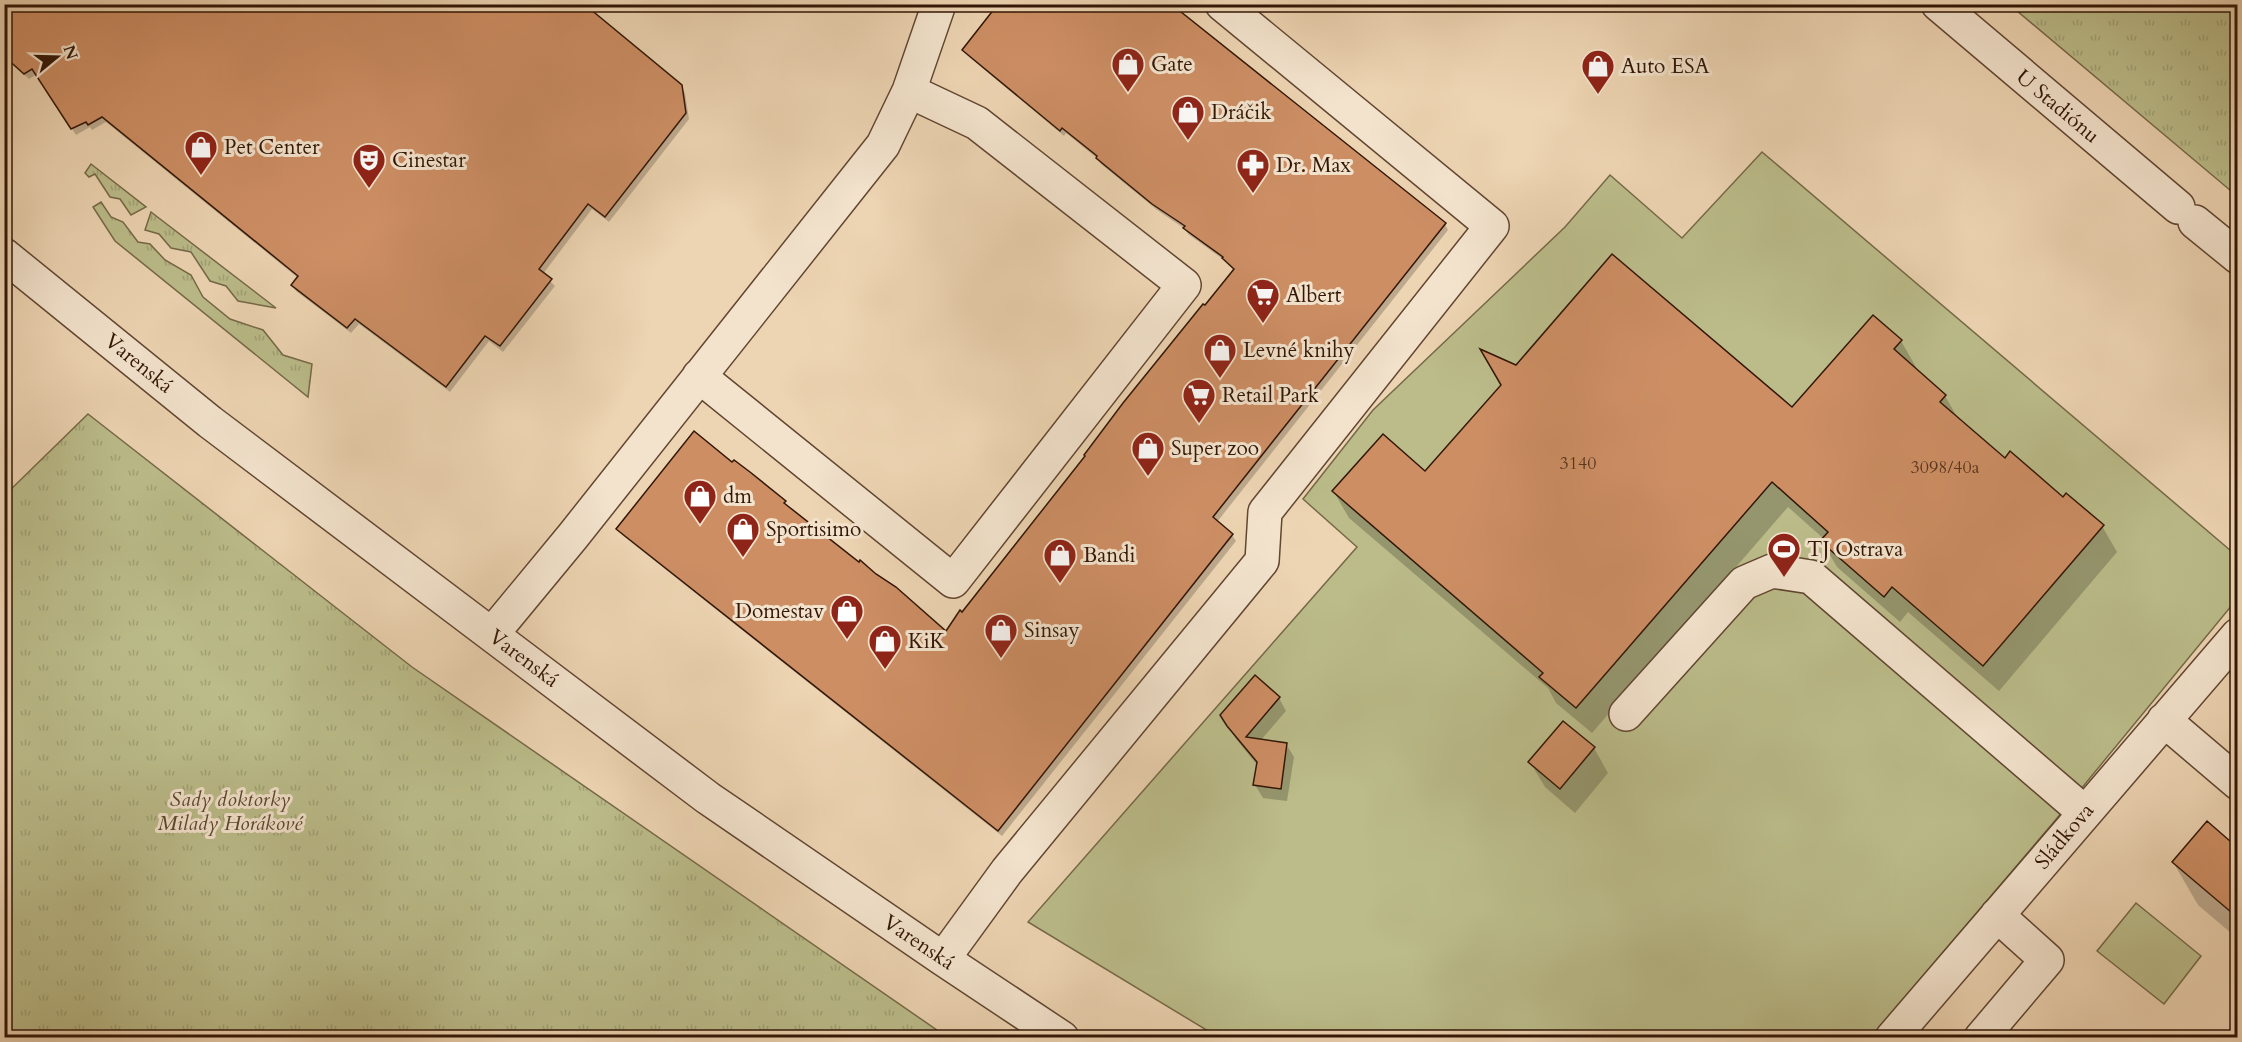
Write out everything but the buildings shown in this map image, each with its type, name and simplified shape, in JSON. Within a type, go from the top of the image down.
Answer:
[{"type":"street","points":[[492,634],[573,536],[883,145],[909,91],[939,4]]},
{"type":"street","points":[[943,959],[1007,871],[1262,561],[1265,512],[1492,226],[1222,4]]},
{"type":"street","name":"U Stadiónu","points":[[1938,4],[2238,257]]},
{"type":"street","points":[[699,376],[953,581],[1184,285],[976,123],[909,91]]},
{"type":"street","name":"Varenská","points":[[4,255],[210,422],[708,798],[1062,1038]]},
{"type":"street","points":[[1626,714],[1744,583],[1772,571],[1811,577],[2084,812]]},
{"type":"street","name":"Sládkova","points":[[1892,1038],[2238,635]]},
{"type":"street","points":[[2164,720],[2238,783]]},
{"type":"street","points":[[1981,1038],[2047,960],[1997,915]]},
{"type":"green space","points":[[2010,5],[2237,5],[2237,196]]},
{"type":"green space","name":"TJ Ostrava","points":[[1762,152],[2237,556],[2237,599],[2053,823],[1871,1037],[1218,1037],[1028,922],[1357,547],[1303,499],[1373,410],[1565,227],[1610,175],[1682,238]]},
{"type":"green space","points":[[91,164],[146,207],[131,215],[120,199],[110,197],[95,174],[89,177],[85,173]]},
{"type":"green space","points":[[101,202],[111,217],[123,222],[138,242],[150,244],[165,260],[191,275],[203,297],[230,319],[263,330],[283,355],[312,364],[308,397],[115,241],[93,207]]},
{"type":"green space","points":[[151,212],[276,308],[238,301],[226,286],[210,281],[191,252],[171,248],[159,234],[145,230]]},
{"type":"green space","name":"Sady doktorky Milady Horákové","points":[[88,414],[412,667],[947,1037],[5,1037],[5,495]]},
{"type":"green space","points":[[2136,903],[2201,956],[2164,1004],[2097,951]]},
{"type":"place","name":"Gate","points":[[1128,93]]},
{"type":"place","name":"Auto ESA","points":[[1598,95]]},
{"type":"place","name":"Dráčik","points":[[1188,141]]},
{"type":"place","name":"Pet Center","points":[[201,176]]},
{"type":"place","name":"Cinestar","points":[[369,189]]},
{"type":"place","name":"Dr. Max","points":[[1253,194]]},
{"type":"place","name":"Albert","points":[[1263,324]]},
{"type":"place","name":"Levné knihy","points":[[1220,379]]},
{"type":"place","name":"Retail Park","points":[[1199,424]]},
{"type":"place","name":"Super zoo","points":[[1148,477]]},
{"type":"place","name":"dm","points":[[700,525]]},
{"type":"place","name":"Sportisimo","points":[[743,558]]},
{"type":"place","name":"TJ Ostrava","points":[[1784,578]]},
{"type":"place","name":"Bandi","points":[[1060,584]]},
{"type":"place","name":"Domestav","points":[[847,640]]},
{"type":"place","name":"Sinsay","points":[[1001,659]]},
{"type":"place","name":"KiK","points":[[885,670]]}]
